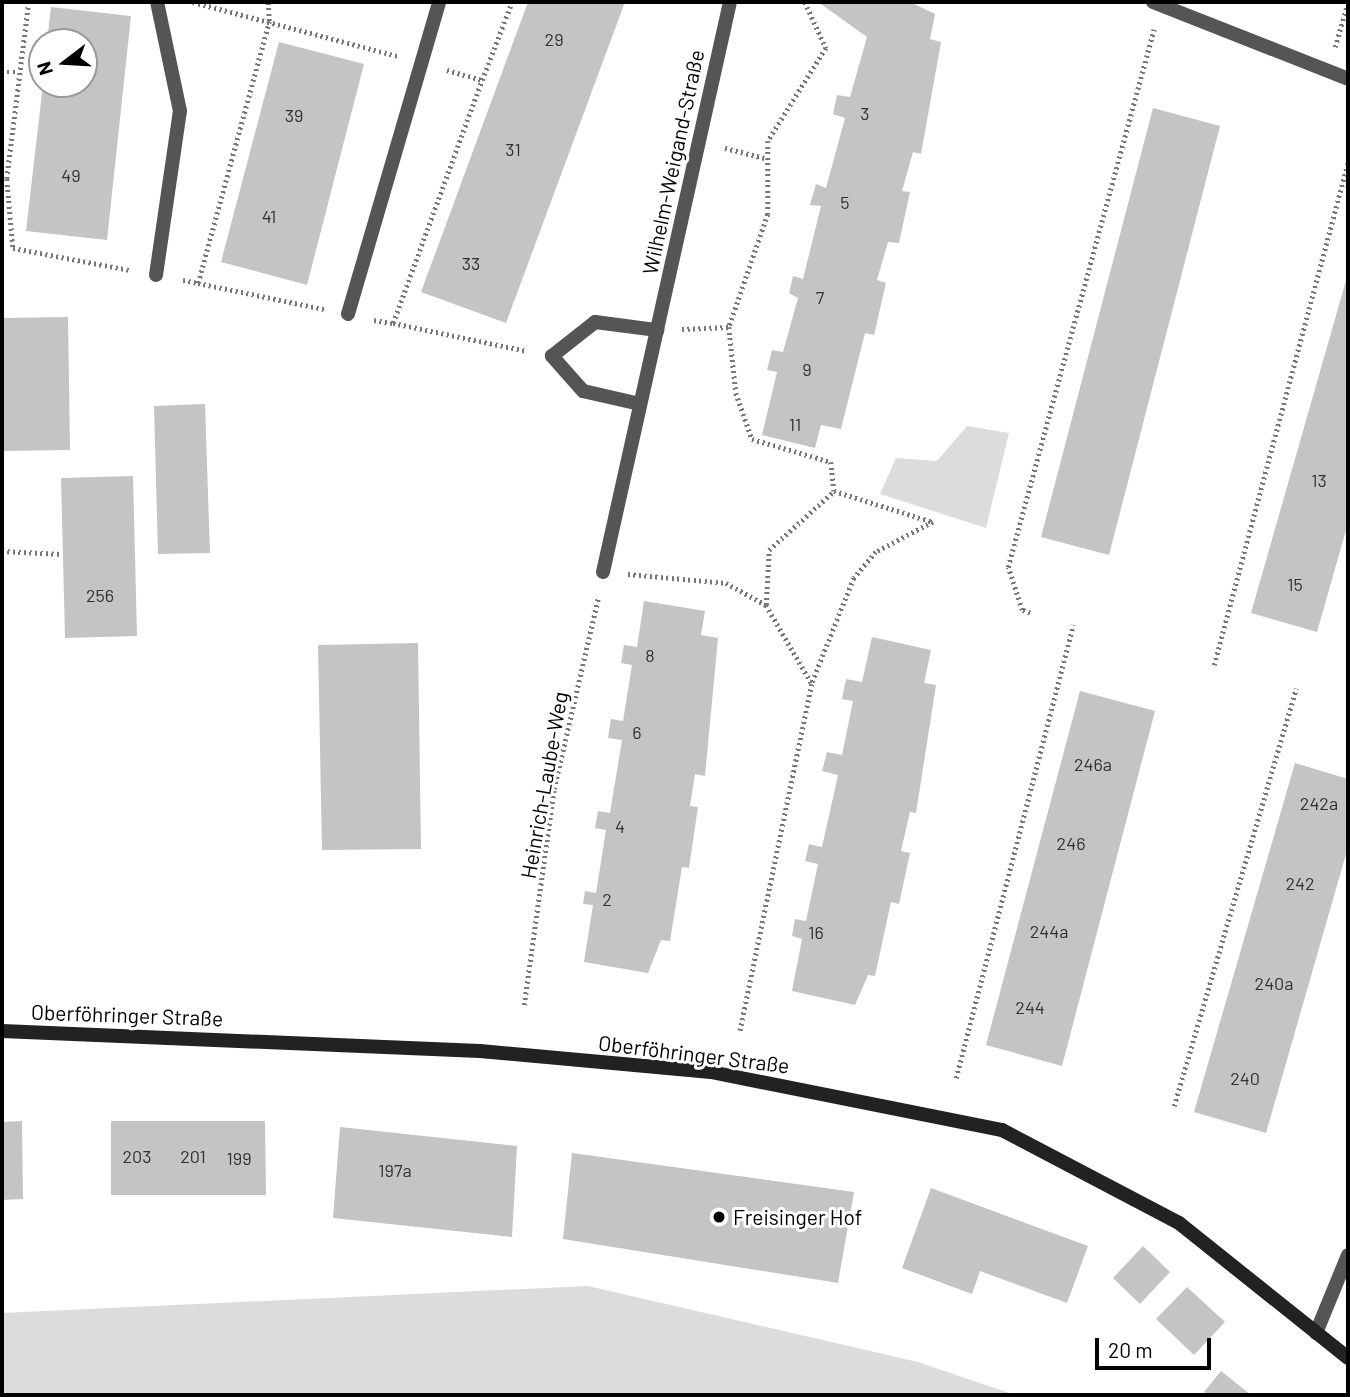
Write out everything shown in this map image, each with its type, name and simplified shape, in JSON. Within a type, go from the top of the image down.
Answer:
[{"type":"main road","name":"Oberföhringer Straße","points":[[2,1031],[480,1051],[711,1072],[1002,1130],[1179,1223],[1348,1358]]},
{"type":"street","points":[[156,275],[180,111],[157,2]]},
{"type":"street","points":[[348,314],[424,63],[439,2]]},
{"type":"street","name":"Wilhelm-Weigand-Straße","points":[[604,572],[730,2]]},
{"type":"street","points":[[1158,4],[1348,79]]},
{"type":"street","points":[[640,404],[583,391],[552,356],[595,322],[657,330]]},
{"type":"street","points":[[1317,1333],[1348,1255]]},
{"type":"path","points":[[29,2],[17,72],[7,179],[13,248],[198,283],[269,21],[268,2]]},
{"type":"path","points":[[193,2],[482,80],[512,2]]},
{"type":"path","points":[[806,2],[826,48],[768,141],[768,214],[729,327],[736,393],[752,439],[831,462],[834,491]]},
{"type":"path","points":[[1328,71],[1348,2]]},
{"type":"path","points":[[1030,613],[1022,610],[1009,568],[1158,4]]},
{"type":"path","points":[[2,72],[17,72]]},
{"type":"path","points":[[699,141],[768,159]]},
{"type":"path","points":[[1214,665],[1348,162]]},
{"type":"path","points":[[393,323],[552,356]]},
{"type":"path","points":[[657,330],[729,327]]},
{"type":"path","points":[[766,605],[769,550],[834,491]]},
{"type":"path","points":[[740,1031],[812,684],[854,579],[876,552],[933,522],[834,491]]},
{"type":"path","points":[[2,551],[62,554]]},
{"type":"path","points":[[604,572],[726,583],[766,605],[812,684]]},
{"type":"path","name":"Heinrich-Laube-Weg","points":[[524,1005],[554,789],[604,572]]},
{"type":"path","points":[[956,1078],[1073,625]]},
{"type":"path","points":[[1174,1106],[1296,688]]},
{"type":"shaded area","points":[[967,426],[1009,433],[986,528],[880,494],[896,458],[937,461]]},
{"type":"shaded area","points":[[588,1286],[918,1362],[1015,1395],[2,1395],[2,1313]]},
{"type":"building","points":[[528,2],[625,2],[506,323],[421,292]]},
{"type":"building","points":[[818,2],[910,2],[935,14],[930,39],[941,42],[921,154],[913,152],[902,191],[910,192],[899,243],[888,242],[877,280],[886,283],[874,335],[865,333],[841,429],[821,425],[815,448],[762,435],[777,372],[767,370],[772,350],[783,352],[798,298],[789,293],[793,276],[803,279],[821,206],[810,205],[816,184],[826,188],[845,118],[833,114],[837,95],[850,97],[867,37]]},
{"type":"building","points":[[51,7],[131,16],[107,240],[26,231],[41,98],[98,98],[98,28],[49,28]]},
{"type":"building","points":[[279,42],[364,64],[307,285],[221,262]]},
{"type":"building","points":[[1153,108],[1220,126],[1109,555],[1041,537]]},
{"type":"building","points":[[1347,277],[1348,523],[1317,632],[1251,613]]},
{"type":"building","points":[[68,317],[70,450],[2,451],[2,318]]},
{"type":"building","points":[[205,404],[210,553],[158,554],[154,406]]},
{"type":"building","points":[[133,476],[137,636],[65,638],[61,478]]},
{"type":"building","points":[[644,601],[705,611],[701,635],[718,638],[705,776],[695,774],[690,806],[698,807],[689,868],[682,867],[670,941],[661,940],[648,973],[584,962],[593,905],[583,904],[585,891],[596,893],[606,830],[595,828],[598,811],[610,813],[622,740],[608,738],[611,719],[623,721],[632,665],[621,663],[624,645],[637,647]]},
{"type":"building","points":[[872,637],[931,650],[924,683],[936,685],[916,813],[910,812],[901,851],[910,853],[899,904],[891,902],[875,976],[868,975],[855,1005],[792,991],[802,939],[792,936],[795,919],[806,921],[818,864],[805,861],[809,844],[822,847],[838,775],[822,771],[827,752],[842,755],[853,701],[842,699],[846,679],[862,682]]},
{"type":"building","points":[[418,643],[421,849],[322,850],[318,645]]},
{"type":"building","points":[[1080,691],[1155,711],[1062,1066],[986,1045]]},
{"type":"building","points":[[1295,763],[1348,779],[1348,847],[1266,1133],[1194,1112]]},
{"type":"building","points":[[22,1121],[23,1199],[2,1200],[2,1122]]},
{"type":"building","points":[[111,1121],[265,1121],[266,1195],[111,1195]]},
{"type":"building","points":[[340,1127],[517,1146],[512,1237],[333,1218]]},
{"type":"building","points":[[572,1153],[854,1192],[838,1283],[563,1239]]},
{"type":"building","points":[[931,1188],[1088,1246],[1067,1303],[980,1271],[972,1294],[902,1268]]},
{"type":"building","points":[[1143,1246],[1170,1272],[1140,1304],[1113,1278]]},
{"type":"building","points":[[1187,1287],[1225,1322],[1194,1355],[1156,1319]]},
{"type":"building","points":[[1221,1371],[1251,1395],[1209,1395],[1204,1392]]},
{"type":"place","name":"Freisinger Hof","points":[[719,1217]]}]
